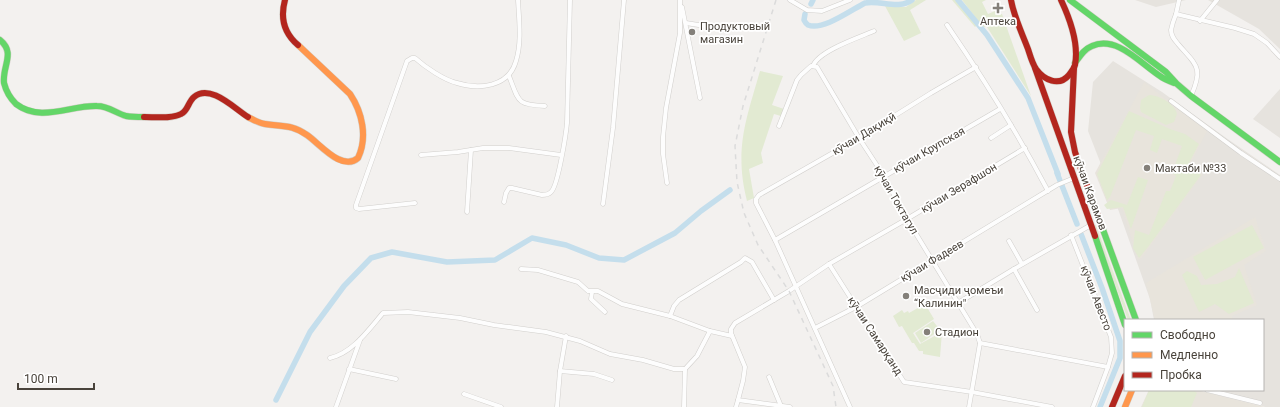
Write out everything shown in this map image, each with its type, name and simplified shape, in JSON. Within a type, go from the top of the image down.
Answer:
[{"type":"main road","points":[[0,40],[7,47],[9,55],[4,76],[8,95],[12,100],[27,110],[56,113],[87,106],[97,106],[112,109],[128,116],[175,116],[183,114],[191,99],[196,95],[201,93],[212,94],[247,116],[263,124],[289,126],[297,129],[310,136],[340,162],[354,162],[358,159],[362,152],[362,130],[360,115],[356,104],[350,94],[292,40],[286,32],[282,20],[282,9],[285,0]]},
{"type":"main road","name":"кӯчаи Карамов","points":[[1061,0],[1069,19],[1073,38],[1075,65],[1071,127],[1075,152],[1136,319]]},
{"type":"main road","points":[[1070,0],[1166,72],[1191,96],[1280,162]]},
{"type":"main road","name":"кӯчаи Карамов","points":[[1011,2],[1124,322]]},
{"type":"main road","points":[[1075,65],[1083,52],[1091,46],[1100,43],[1111,44],[1120,47],[1161,77],[1177,84]]},
{"type":"main road","name":"кӯчаи Карамов","points":[[1035,68],[1041,76],[1048,80],[1060,82],[1067,79],[1075,65]]},
{"type":"main road","points":[[1112,407],[1124,378]]},
{"type":"main road","points":[[1125,407],[1132,391]]},
{"type":"street","points":[[415,203],[359,209],[356,208],[408,61],[415,58],[456,83],[470,86],[485,86],[499,82],[509,76],[516,62],[519,46],[518,0]]},
{"type":"street","points":[[504,202],[509,188],[542,195],[552,191],[556,181],[567,123],[570,0]]},
{"type":"street","points":[[603,204],[614,128],[624,0]]},
{"type":"street","points":[[790,0],[807,10],[822,11],[850,0]]},
{"type":"street","points":[[1179,0],[1171,30],[1173,37],[1196,66],[1198,74],[1197,82],[1191,96]]},
{"type":"street","points":[[1200,21],[1217,0]]},
{"type":"street","points":[[680,1],[686,23],[700,98]]},
{"type":"street","points":[[668,183],[663,154],[663,136],[666,108],[680,33],[680,1]]},
{"type":"street","points":[[1176,14],[1254,34],[1267,43],[1280,57]]},
{"type":"street","points":[[686,23],[711,27]]},
{"type":"street","points":[[947,25],[976,67],[1000,109],[1025,148],[1048,192]]},
{"type":"street","points":[[780,126],[799,76],[813,66],[816,59],[840,45],[874,31]]},
{"type":"street","name":"кӯчаи Токтагул","points":[[813,66],[817,67],[859,138],[884,176],[907,219],[977,334],[980,343]]},
{"type":"street","name":"кӯчаи Дақиқӣ","points":[[775,240],[756,201],[759,194],[859,138],[976,67]]},
{"type":"street","points":[[509,76],[515,93],[520,101],[527,104],[545,106]]},
{"type":"street","points":[[1171,101],[1241,153],[1280,179]]},
{"type":"street","name":"кӯчаи Крупская","points":[[775,240],[1000,109]]},
{"type":"street","points":[[991,138],[1011,125]]},
{"type":"street","points":[[420,155],[458,152],[482,148],[509,148],[561,155]]},
{"type":"street","name":"кӯчаи Зерафшон","points":[[829,264],[1025,148]]},
{"type":"street","points":[[467,212],[471,150]]},
{"type":"street","name":"кӯчаи Фадеев","points":[[815,328],[856,307],[1048,192],[1057,185],[1074,178]]},
{"type":"street","points":[[958,304],[1022,264],[1091,225]]},
{"type":"street","name":"кӯчаи Авесто","points":[[1071,235],[1111,337],[1112,353],[1093,407]]},
{"type":"street","points":[[775,240],[850,407]]},
{"type":"street","points":[[1009,241],[1022,264]]},
{"type":"street","points":[[670,316],[674,306],[679,300],[742,262],[745,258],[752,262],[774,300]]},
{"type":"street","points":[[736,407],[743,381],[745,366],[732,336],[731,329],[734,323],[795,287],[829,264]]},
{"type":"street","name":"кӯчаи Самарқанд","points":[[829,264],[904,382],[972,392],[1052,407]]},
{"type":"street","points":[[521,269],[538,270],[578,282],[588,291],[600,291],[629,307],[670,316],[710,331],[732,336]]},
{"type":"street","points":[[1014,269],[1037,310]]},
{"type":"street","points":[[592,292],[591,299],[605,312]]},
{"type":"street","points":[[330,358],[336,357],[360,340],[382,313],[408,312],[460,318],[566,336],[610,354],[643,360],[674,369],[685,369]]},
{"type":"street","points":[[684,407],[685,369],[696,356],[710,331]]},
{"type":"street","points":[[557,407],[560,371],[566,336]]},
{"type":"street","points":[[336,407],[360,340]]},
{"type":"street","points":[[969,407],[980,343],[1108,367]]},
{"type":"street","points":[[349,369],[396,379]]},
{"type":"street","points":[[560,371],[594,374],[612,380]]},
{"type":"street","points":[[769,377],[786,407]]},
{"type":"street","points":[[1211,391],[1260,403]]},
{"type":"street","points":[[464,394],[501,407]]},
{"type":"street","points":[[738,400],[786,407]]},
{"type":"shaded area","points":[[1135,0],[1186,0],[1156,7]]},
{"type":"shaded area","points":[[1208,0],[1280,0],[1280,49],[1259,29]]},
{"type":"shaded area","points":[[1113,61],[1162,92],[1280,175],[1280,407],[1265,407],[1224,391],[1264,391],[1264,319],[1154,319],[1150,299],[1113,195],[1088,131],[1093,82]]},
{"type":"shaded area","name":"Мактаби №33","points":[[1144,82],[1207,131],[1191,163],[1203,174],[1142,258],[1138,260],[1122,208],[1110,210],[1095,173]]},
{"type":"shaded area","points":[[1280,89],[1280,138],[1253,119]]},
{"type":"shaded area","points":[[1255,217],[1266,251],[1244,265],[1257,305],[1232,316],[1233,319],[1155,319],[1146,283]]},
{"type":"shaded area","points":[[1149,391],[1201,391],[1265,407],[1141,407]]},
{"type":"green space","points":[[916,0],[926,0],[910,10],[921,33],[904,41],[885,6],[906,7]]},
{"type":"green space","points":[[952,0],[956,0],[977,25],[975,27]]},
{"type":"green space","points":[[962,0],[986,0],[982,2],[988,14],[995,11],[997,15],[1002,14],[1031,96],[987,27],[983,27]]},
{"type":"green space","points":[[760,71],[783,76],[772,105],[784,109],[781,116],[774,114],[761,153],[763,163],[749,169],[754,198],[747,201],[743,183],[743,135]]},
{"type":"green space","points":[[1149,95],[1162,98],[1176,110],[1177,114],[1174,122],[1166,125],[1141,112],[1141,100]]},
{"type":"green space","points":[[1129,111],[1185,134],[1199,144],[1189,163],[1201,175],[1139,258],[1133,248],[1135,230],[1149,235],[1166,191],[1170,191],[1176,176],[1172,173],[1182,146],[1162,139],[1157,153],[1150,150],[1154,136],[1136,130],[1110,197],[1107,200],[1097,174]]},
{"type":"green space","points":[[1138,177],[1148,180],[1131,229],[1123,207],[1107,209],[1104,205],[1111,200],[1127,205]]},
{"type":"green space","points":[[1096,225],[1131,319],[1128,319],[1094,226]]},
{"type":"green space","points":[[1252,225],[1264,248],[1205,280],[1193,257]]},
{"type":"green space","points":[[1239,268],[1254,303],[1229,314],[1215,304],[1199,312],[1182,275],[1187,271],[1197,276],[1201,285],[1217,284],[1235,277]]},
{"type":"green space","points":[[925,304],[934,319],[913,333],[920,344],[942,332],[940,357],[923,354],[923,351],[919,351],[914,343],[912,343],[902,326],[899,327],[893,316],[902,310],[904,313],[908,311],[909,313]]},
{"type":"green space","name":"Стадион","points":[[933,321],[940,330],[921,343],[915,333]]},
{"type":"green space","points":[[1149,391],[1194,391],[1197,393],[1191,407],[1142,407]]},
{"type":"waterway","points":[[811,4],[813,0]]},
{"type":"waterway","points":[[805,14],[804,20],[806,23],[814,26],[829,23],[865,3],[871,2],[895,5],[907,3],[912,0]]},
{"type":"waterway","points":[[958,0],[987,35],[1028,98],[1058,174]]},
{"type":"waterway","points":[[1057,173],[1077,224]]},
{"type":"waterway","points":[[276,400],[310,332],[344,286],[371,258],[392,252],[447,262],[495,260],[532,238],[566,245],[599,258],[624,260],[675,233],[701,211],[730,190]]},
{"type":"waterway","points":[[1081,234],[1102,288],[1120,341],[1120,358],[1100,407]]},
{"type":"railway","points":[[776,0],[743,106],[735,146],[737,182],[744,213],[758,245],[789,291],[833,386],[836,407]]},
{"type":"traffic: fast","points":[[1070,0],[1166,72],[1191,96],[1280,162]]},
{"type":"traffic: fast","points":[[0,40],[5,45],[8,55],[4,77],[6,89],[16,104],[26,110],[45,113],[87,106],[101,106],[126,116],[144,117]]},
{"type":"traffic: fast","points":[[1075,63],[1082,53],[1089,47],[1101,44],[1110,44],[1128,52],[1162,77],[1174,83]]},
{"type":"traffic: fast","points":[[1098,216],[1136,319]]},
{"type":"traffic: fast","points":[[1095,236],[1124,322]]},
{"type":"traffic: slow","points":[[248,117],[263,124],[287,126],[301,131],[331,155],[345,162],[358,158],[363,142],[363,133],[358,109],[354,101],[350,94],[298,45]]},
{"type":"traffic: slow","points":[[1125,407],[1132,391]]},
{"type":"traffic: jam","points":[[285,0],[283,13],[284,25],[289,35],[298,45]]},
{"type":"traffic: jam","points":[[1011,0],[1016,19],[1032,62],[1039,73],[1052,81],[1061,81],[1065,79],[1075,66],[1075,40],[1068,15],[1061,0]]},
{"type":"traffic: jam","points":[[1035,68],[1095,236]]},
{"type":"traffic: jam","points":[[1074,68],[1071,132],[1075,152],[1098,216]]},
{"type":"traffic: jam","points":[[144,117],[177,116],[185,111],[190,101],[194,97],[207,93],[215,95],[229,103],[248,117]]},
{"type":"traffic: jam","points":[[1112,407],[1124,378]]},
{"type":"place","name":"Аптека","points":[[998,8]]},
{"type":"place","name":"Продуктовый магазин","points":[[692,32]]},
{"type":"place","name":"Мактаби №33","points":[[1147,168]]},
{"type":"place","name":"Масҷиди ҷомеъи “Калинин\"","points":[[906,296]]},
{"type":"place","name":"Стадион","points":[[927,332]]}]
